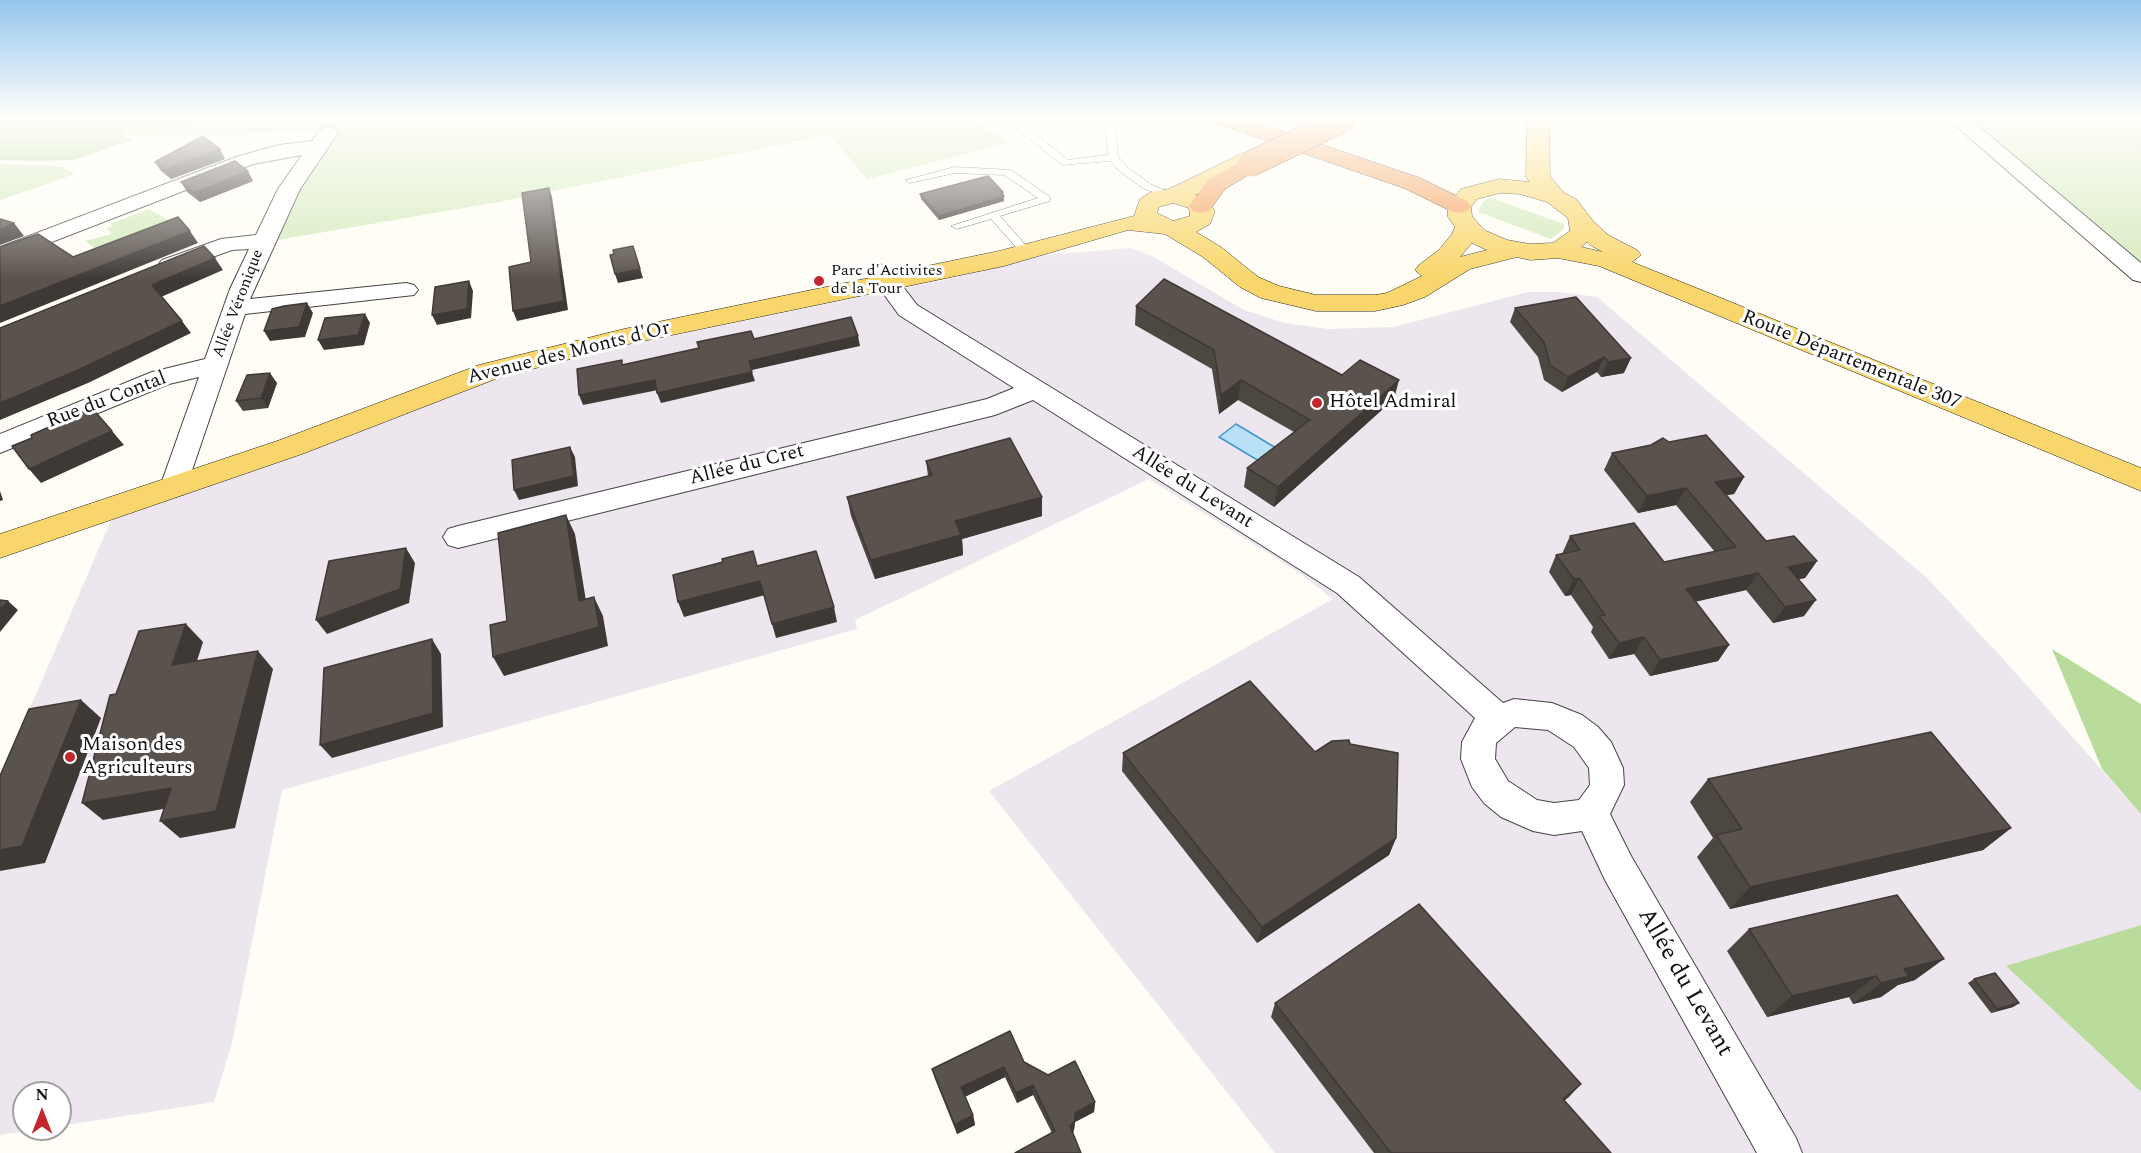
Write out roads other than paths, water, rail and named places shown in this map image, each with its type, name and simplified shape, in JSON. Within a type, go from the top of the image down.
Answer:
[{"type":"highway","points":[[1202,211],[1217,184],[1232,173]]},
{"type":"highway","points":[[1382,173],[1412,183],[1463,217]]},
{"type":"highway","points":[[1418,173],[1489,188]]},
{"type":"main road","points":[[1158,206],[1224,173]]},
{"type":"main road","points":[[1158,206],[1193,200],[1202,211],[1211,231],[1230,254],[1263,278],[1295,289],[1341,296],[1367,294],[1398,286],[1425,273],[1448,255],[1464,237],[1463,199],[1506,183],[1515,173]]},
{"type":"main road","points":[[1538,173],[1538,177],[1555,196]]},
{"type":"main road","points":[[1489,188],[1534,189],[1555,196]]},
{"type":"main road","name":"Route Départementale 307","points":[[1555,196],[1575,210],[1582,225],[1599,240],[1660,269],[2141,463]]},
{"type":"main road","points":[[1158,206],[1190,226],[1202,211]]},
{"type":"main road","points":[[1158,206],[1249,282],[1270,292],[1316,303],[1375,303],[1394,299],[1416,291],[1461,264],[1515,250]]},
{"type":"main road","name":"Avenue des Monts d'Or","points":[[0,540],[70,511],[291,447],[489,371],[624,337],[1127,223],[1158,206]]},
{"type":"main road","points":[[1463,217],[1487,241],[1515,250]]},
{"type":"main road","points":[[1558,249],[1577,240],[1582,225]]},
{"type":"main road","name":"Route Départementale 307","points":[[1515,250],[1558,249],[1605,260],[2141,480]]},
{"type":"main road","name":"Avenue des Monts d'Or","points":[[0,546],[176,479]]},
{"type":"street","name":"Allée Véronique","points":[[0,255],[213,173]]},
{"type":"street","name":"Allée Véronique","points":[[176,479],[236,308],[264,241],[289,189],[300,173]]},
{"type":"street","points":[[2021,173],[2141,275]]},
{"type":"street","points":[[154,272],[229,243],[264,241]]},
{"type":"street","name":"Allée du Levant","points":[[883,278],[908,309],[1348,585],[1498,719]]},
{"type":"street","points":[[236,308],[406,290]]},
{"type":"street","name":"Rue du Contal","points":[[0,444],[161,378],[216,365]]},
{"type":"street","name":"Allée du Cret","points":[[458,537],[995,406],[1034,389]]},
{"type":"street","points":[[1514,713],[1533,713],[1552,717],[1570,725],[1586,737],[1599,752],[1606,768],[1602,799],[1591,811],[1574,818],[1544,817],[1513,806],[1496,792],[1484,776],[1478,759],[1479,742],[1486,729],[1498,719],[1514,713]]},
{"type":"street","name":"Allée du Levant","points":[[1591,811],[1618,868],[1781,1153]]},
{"type":"lane","points":[[910,180],[942,173]]},
{"type":"lane","points":[[957,226],[1046,199],[1008,173]]},
{"type":"lane","points":[[1127,173],[1158,206]]},
{"type":"lane","points":[[994,216],[1020,246]]},
{"type":"water","points":[[1236,424],[1276,448],[1259,461],[1219,437]]},
{"type":"place","name":"Parc d'Activites de la Tour","points":[[819,281]]},
{"type":"place","name":"Hôtel Admiral","points":[[1317,403]]},
{"type":"place","name":"Maison des Agriculteurs","points":[[70,757]]}]
